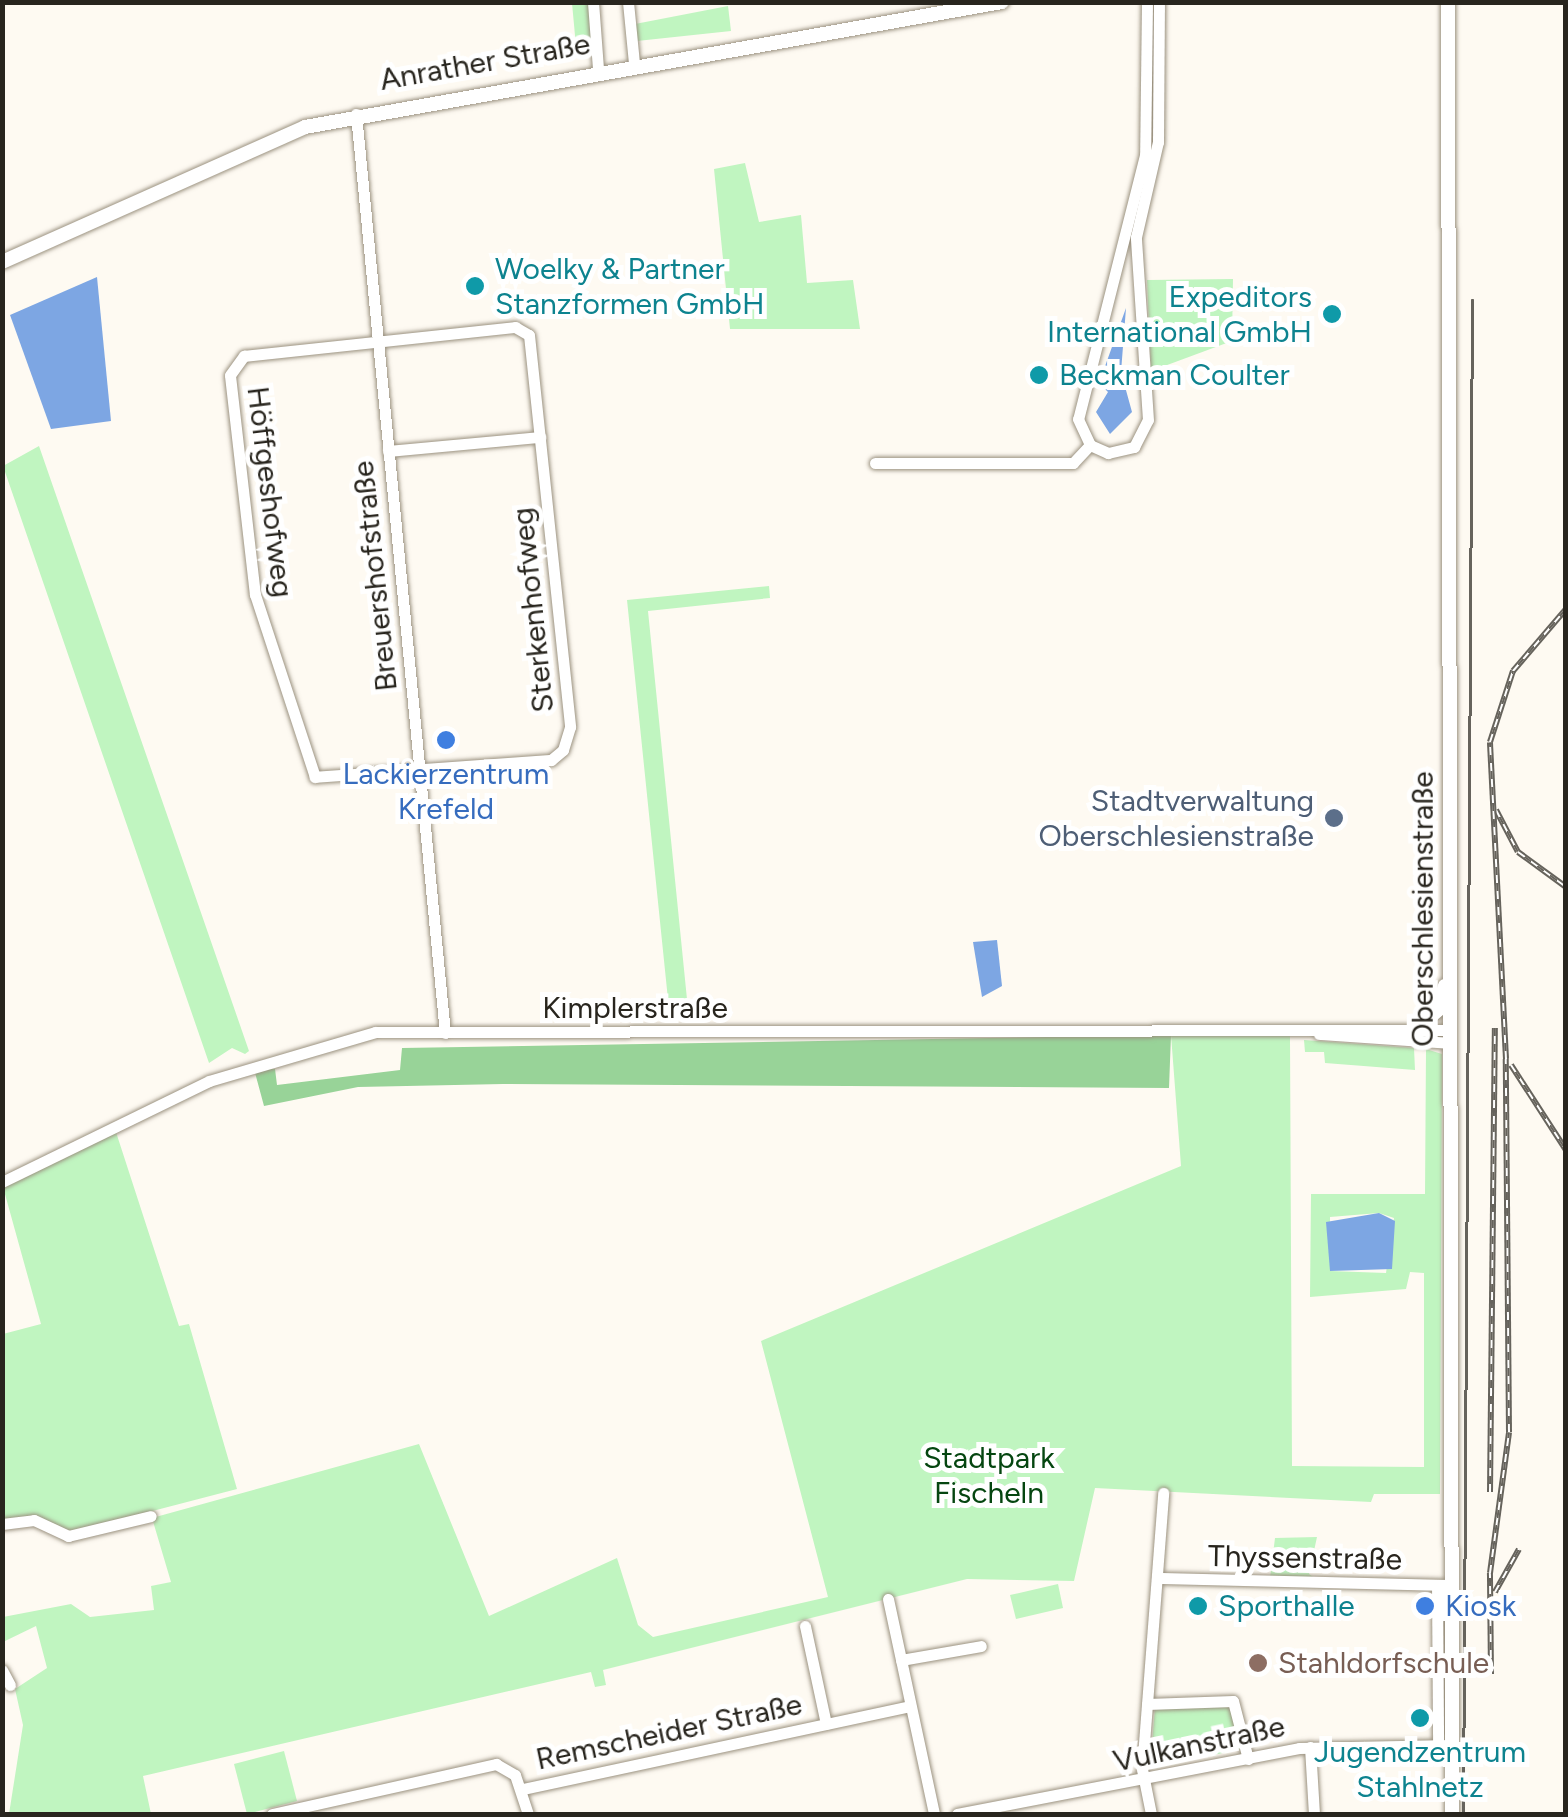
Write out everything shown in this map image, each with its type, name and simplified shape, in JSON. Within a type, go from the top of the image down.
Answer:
[{"type":"main road","name":"Anrather Straße","points":[[2,262],[248,150],[356,114],[1002,2]]},
{"type":"main road","name":"Oberschlesienstraße","points":[[1448,2],[1450,1036],[1444,1585],[1445,1745],[1452,1814]]},
{"type":"main road","points":[[1415,1030],[1438,1010],[1450,966]]},
{"type":"street","points":[[593,2],[598,69]]},
{"type":"street","points":[[628,2],[634,63]]},
{"type":"street","points":[[1090,445],[1080,402],[1152,142],[1147,2]]},
{"type":"street","points":[[1090,445],[1118,453],[1146,430],[1136,237],[1152,142],[1159,2]]},
{"type":"street","name":"Breuershofstraße","points":[[356,114],[445,1033]]},
{"type":"street","name":"Sterkenhofweg","points":[[376,341],[515,327],[530,335],[570,726],[563,750],[550,760],[419,772]]},
{"type":"street","name":"Höffgeshofweg","points":[[376,341],[244,356],[230,375],[246,545],[315,777],[419,772]]},
{"type":"street","points":[[388,450],[540,437]]},
{"type":"street","points":[[874,462],[1073,462],[1090,445]]},
{"type":"street","name":"Kimplerstraße","points":[[1300,1030],[1450,1036]]},
{"type":"street","name":"Kimplerstraße","points":[[2,1182],[261,1062],[374,1032],[1415,1030],[1450,1036]]},
{"type":"street","points":[[1150,1814],[1144,1782],[1162,1493]]},
{"type":"street","points":[[2,1524],[34,1520],[68,1536],[151,1516]]},
{"type":"street","name":"Thyssenstraße","points":[[1157,1578],[1444,1585]]},
{"type":"street","points":[[888,1600],[934,1814]]},
{"type":"street","name":"Remscheider Straße","points":[[805,1626],[826,1724]]},
{"type":"street","points":[[900,1660],[980,1646]]},
{"type":"street","points":[[2,1670],[10,1685]]},
{"type":"street","points":[[1147,1704],[1233,1701],[1248,1759]]},
{"type":"street","name":"Remscheider Straße","points":[[523,1789],[910,1706]]},
{"type":"street","name":"Vulkanstraße","points":[[958,1814],[1144,1782],[1310,1747],[1445,1745]]},
{"type":"street","points":[[1310,1747],[1314,1814]]},
{"type":"street","name":"Remscheider Straße","points":[[272,1814],[476,1766],[504,1766],[523,1789],[528,1814]]},
{"type":"green space","points":[[572,3],[589,3],[592,55],[577,57]]},
{"type":"green space","points":[[728,6],[731,31],[637,41],[635,24]]},
{"type":"green space","points":[[745,163],[759,222],[801,215],[807,283],[853,280],[860,329],[730,329],[714,169]]},
{"type":"green space","points":[[1233,279],[1232,341],[1151,371],[1147,280]]},
{"type":"green space","points":[[39,446],[249,1051],[245,1054],[232,1048],[209,1063],[3,466]]},
{"type":"green space","points":[[769,586],[770,598],[648,611],[689,1019],[670,1019],[627,600]]},
{"type":"green space","name":"Stadtpark Fischeln","points":[[1171,1035],[1290,1036],[1292,1466],[1424,1467],[1424,1273],[1410,1272],[1406,1289],[1310,1297],[1311,1194],[1425,1194],[1426,1049],[1442,1054],[1440,1494],[1374,1494],[1371,1502],[1095,1488],[1074,1581],[967,1579],[603,1670],[606,1685],[595,1687],[591,1672],[143,1776],[151,1814],[9,1814],[23,1725],[15,1689],[47,1668],[36,1626],[3,1642],[3,1617],[71,1604],[90,1617],[154,1610],[151,1586],[171,1582],[152,1518],[419,1444],[489,1616],[617,1558],[638,1625],[653,1637],[828,1597],[761,1341],[1181,1166]],"holes":[[[1379,1213],[1394,1218],[1386,1273],[1330,1271],[1330,1217]]]},
{"type":"green space","points":[[1171,1035],[1169,1088],[503,1084],[358,1087],[264,1106],[254,1069],[275,1069],[277,1085],[400,1070],[402,1048]]},
{"type":"green space","points":[[1304,1040],[1414,1048],[1415,1070],[1325,1063],[1324,1052],[1305,1052]]},
{"type":"green space","points":[[115,1129],[179,1326],[189,1324],[237,1489],[68,1533],[45,1521],[3,1522],[3,1334],[41,1324],[3,1187]]},
{"type":"green space","points":[[1317,1537],[1309,1574],[1316,1579],[1270,1578],[1275,1538]]},
{"type":"green space","points":[[1058,1584],[1063,1608],[1016,1619],[1010,1595]]},
{"type":"green space","points":[[1229,1703],[1241,1749],[1150,1769],[1155,1707]]},
{"type":"green space","points":[[284,1751],[297,1801],[247,1814],[234,1764]]},
{"type":"water","points":[[97,277],[111,421],[51,429],[10,315]]},
{"type":"water","points":[[1126,308],[1121,372],[1132,412],[1110,434],[1096,412],[1108,392],[1099,383]]},
{"type":"water","points":[[997,940],[1002,986],[982,997],[973,942]]},
{"type":"water","points":[[1379,1213],[1395,1221],[1392,1269],[1330,1271],[1326,1222]]},
{"type":"tram line","points":[[1463,1814],[1472,300]]},
{"type":"railway","points":[[1491,1674],[1490,1573],[1509,1432],[1506,1059],[1490,742],[1513,671],[1566,609]]},
{"type":"railway","points":[[1496,810],[1518,852],[1566,887]]},
{"type":"railway","points":[[1490,1492],[1495,1028]]},
{"type":"railway","points":[[1511,1065],[1566,1150]]},
{"type":"railway","points":[[1495,1592],[1519,1549]]},
{"type":"place","name":"Woelky & Partner Stanzformen GmbH","points":[[475,286]]},
{"type":"place","name":"Expeditors International GmbH","points":[[1332,314]]},
{"type":"place","name":"Beckman Coulter","points":[[1039,375]]},
{"type":"place","name":"Lackierzentrum Krefeld","points":[[446,740]]},
{"type":"place","name":"Stadtverwaltung Oberschlesienstraße","points":[[1334,818]]},
{"type":"place","name":"Sporthalle","points":[[1198,1606]]},
{"type":"place","name":"Kiosk","points":[[1425,1606]]},
{"type":"place","name":"Stahldorfschule","points":[[1258,1663]]},
{"type":"place","name":"Jugendzentrum Stahlnetz","points":[[1420,1718]]}]
